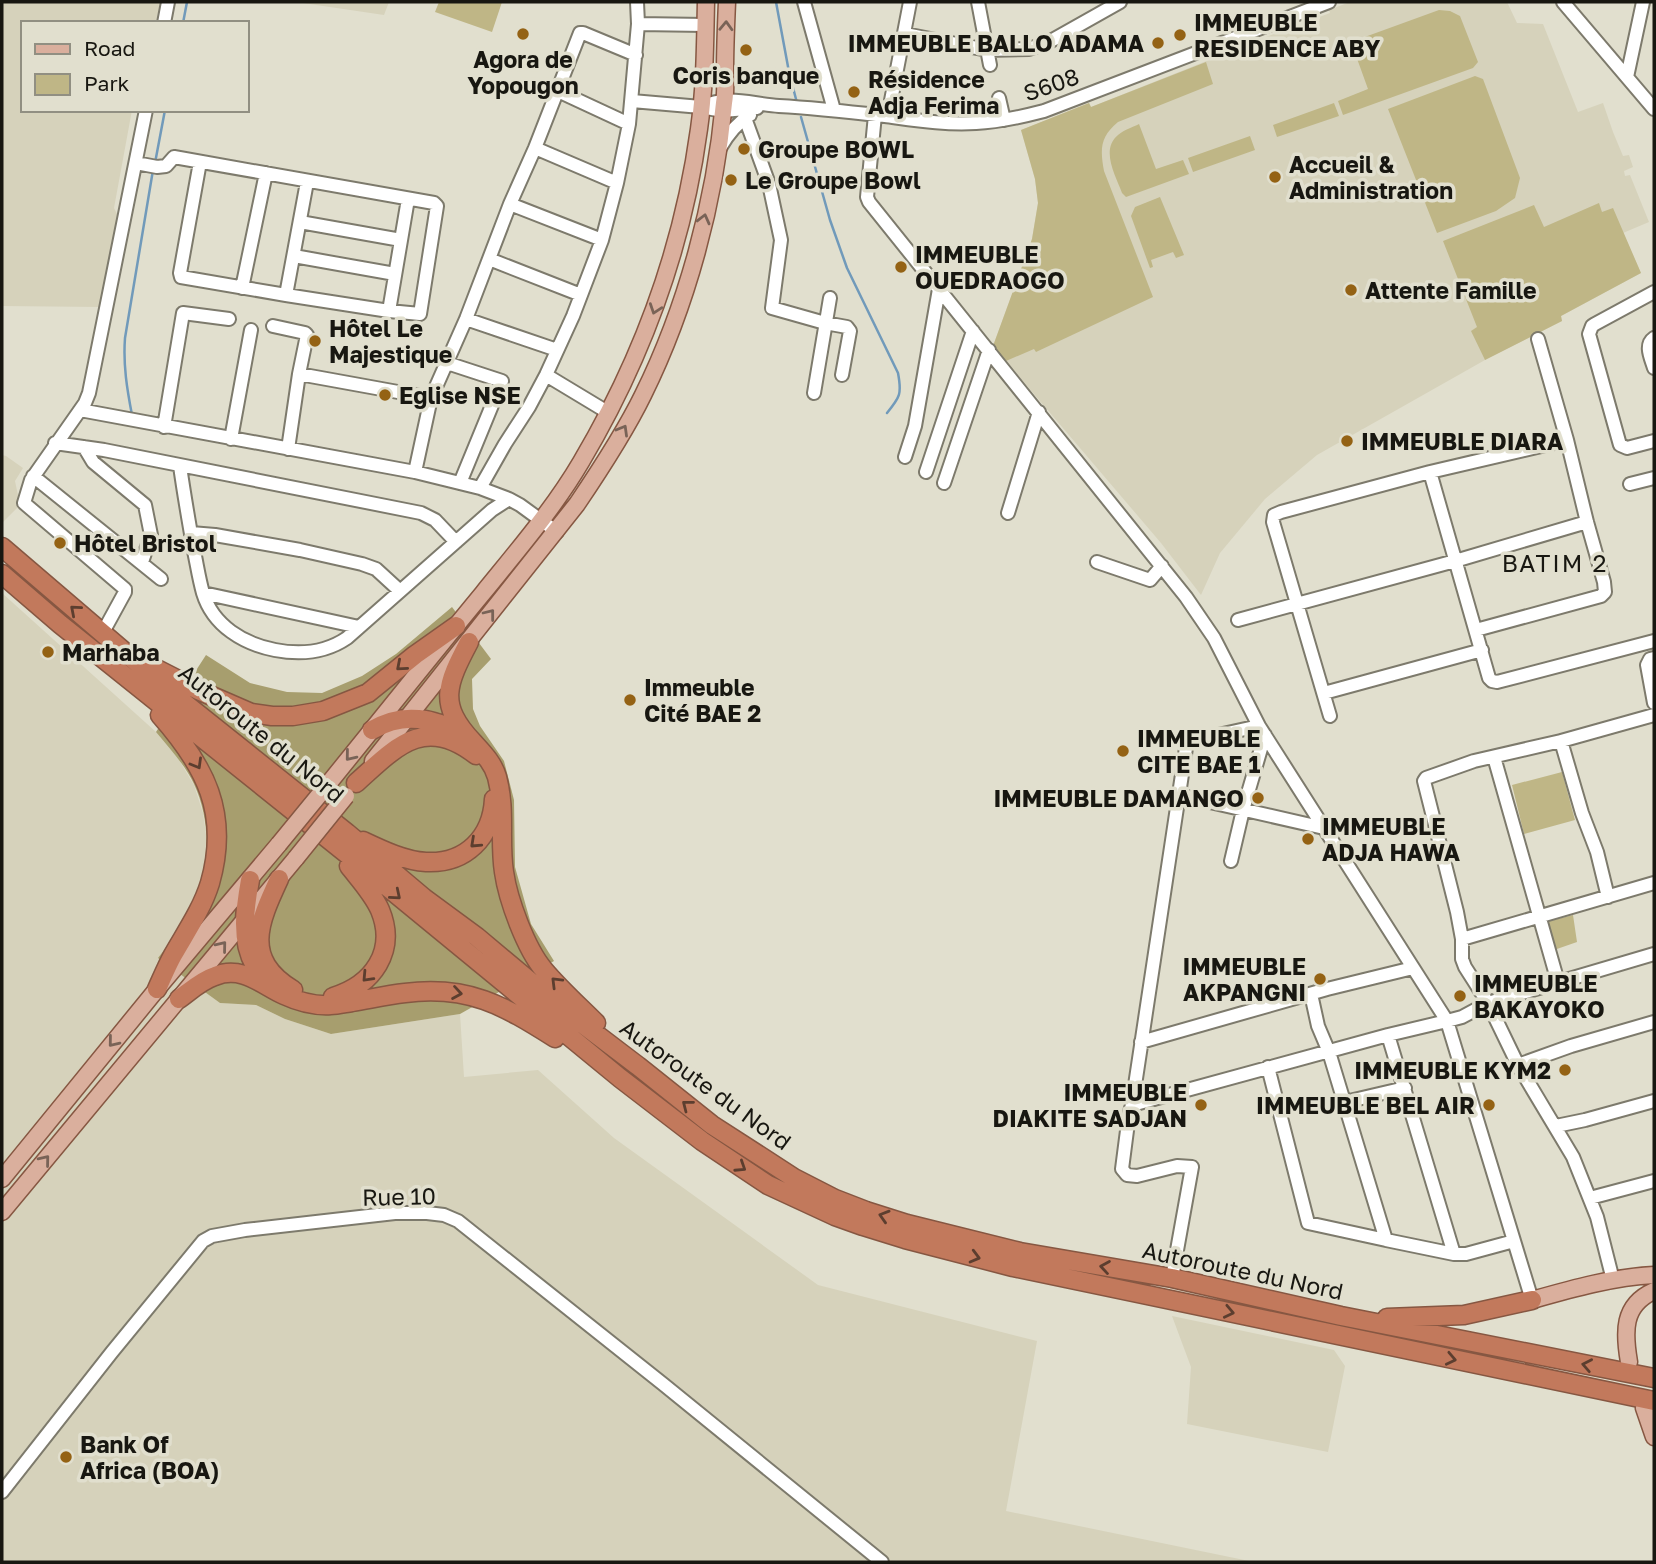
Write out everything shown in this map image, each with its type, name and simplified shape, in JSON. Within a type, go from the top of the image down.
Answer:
[{"type":"highway","name":"Autoroute du Nord","points":[[2,547],[102,635],[563,1009],[712,1125],[794,1178],[835,1199],[907,1223],[1020,1252],[1172,1278],[1341,1316],[1654,1378]]},
{"type":"highway","name":"Autoroute du Nord","points":[[2,574],[620,1078],[702,1141],[768,1185],[863,1226],[1026,1270],[1649,1404]]},
{"type":"highway","points":[[127,655],[251,713],[293,716],[323,711],[368,693],[434,640],[456,626]]},
{"type":"highway","points":[[469,642],[451,678],[449,701],[452,712],[468,737],[496,773],[501,795],[504,873],[527,944],[543,969],[638,1066]]},
{"type":"highway","points":[[103,658],[182,741],[198,763],[207,782],[214,808],[216,847],[209,883],[157,989]]},
{"type":"highway","points":[[372,730],[387,722],[408,718],[437,723],[468,737]]},
{"type":"highway","points":[[346,832],[397,855],[417,861],[440,862],[464,853],[479,841],[487,831],[494,809],[492,784],[478,756],[449,739],[430,736],[399,745],[351,789]]},
{"type":"highway","points":[[279,879],[259,931],[259,947],[267,965],[283,984],[307,996],[334,997],[357,987],[373,972],[383,953],[386,932],[384,921],[369,892],[323,837]]},
{"type":"highway","points":[[250,880],[246,902],[246,937],[252,961],[272,988]]},
{"type":"highway","points":[[179,999],[213,976],[224,973],[252,977],[298,1001],[332,1005],[435,990],[472,995],[518,1014],[620,1078]]},
{"type":"highway","points":[[1341,1316],[1369,1319],[1464,1315],[1532,1300]]},
{"type":"main road","points":[[2,1179],[372,730],[540,520],[581,463],[630,370],[669,267],[696,149],[701,107],[706,2]]},
{"type":"main road","points":[[2,1212],[296,858],[557,532],[598,472],[643,396],[689,277],[719,151],[724,105],[727,2]]},
{"type":"main road","points":[[1532,1300],[1573,1288],[1654,1275]]},
{"type":"main road","points":[[1629,1362],[1625,1339],[1628,1320],[1633,1307],[1654,1291]]},
{"type":"main road","points":[[1649,1404],[1654,1437]]},
{"type":"street","points":[[164,21],[168,2]]},
{"type":"street","points":[[480,488],[546,375],[602,240],[629,124],[636,55],[637,2]]},
{"type":"street","points":[[804,2],[834,110]]},
{"type":"street","points":[[910,2],[905,34],[881,116],[867,200],[1186,597],[1214,638],[1262,730],[1447,1021],[1532,1300]]},
{"type":"street","points":[[978,2],[990,65]]},
{"type":"street","points":[[905,34],[987,50],[1029,49],[1049,42],[1120,2]]},
{"type":"street","name":"S608","points":[[701,107],[713,102],[724,105],[736,100],[771,106],[834,110],[945,123],[1004,121],[1044,111],[1329,2]]},
{"type":"street","points":[[1563,2],[1654,109]]},
{"type":"street","points":[[1627,77],[1643,2]]},
{"type":"street","points":[[638,24],[706,25]]},
{"type":"street","points":[[415,472],[431,398],[466,319],[581,32],[636,55]]},
{"type":"street","points":[[558,91],[629,124]]},
{"type":"street","points":[[999,99],[1004,121]]},
{"type":"street","points":[[632,102],[701,107]]},
{"type":"street","name":"S608","points":[[719,151],[727,136],[745,118],[771,106]]},
{"type":"street","points":[[102,635],[125,589],[24,505],[24,502],[33,477],[89,393],[146,112]]},
{"type":"street","points":[[745,118],[769,184],[781,240],[772,309],[847,327],[850,331],[842,375]]},
{"type":"street","points":[[535,148],[617,183]]},
{"type":"street","points":[[136,163],[168,165],[172,157],[431,202],[437,206],[421,313],[419,315],[389,311],[179,276],[200,162]]},
{"type":"street","points":[[242,288],[266,173]]},
{"type":"street","points":[[286,295],[307,182]]},
{"type":"street","points":[[389,311],[408,199]]},
{"type":"street","points":[[510,204],[602,240]]},
{"type":"street","points":[[300,222],[401,240]]},
{"type":"street","points":[[293,256],[395,274]]},
{"type":"street","points":[[489,259],[581,295]]},
{"type":"street","points":[[905,457],[915,426],[939,289]]},
{"type":"street","points":[[1654,292],[1595,324],[1589,334],[1620,445],[1627,448],[1654,441]]},
{"type":"street","points":[[814,393],[830,298]]},
{"type":"street","points":[[163,426],[183,313],[229,319]]},
{"type":"street","points":[[466,319],[557,351]]},
{"type":"street","points":[[274,326],[307,335],[288,449]]},
{"type":"street","points":[[231,439],[251,330]]},
{"type":"street","points":[[926,472],[973,331]]},
{"type":"street","points":[[1654,338],[1648,346],[1654,368]]},
{"type":"street","points":[[1476,630],[1601,596],[1605,589],[1538,339]]},
{"type":"street","points":[[944,484],[989,350]]},
{"type":"street","points":[[447,363],[502,382],[460,483]]},
{"type":"street","points":[[299,374],[431,398]]},
{"type":"street","points":[[546,375],[609,413]]},
{"type":"street","points":[[80,410],[415,472],[480,488],[520,505],[557,532]]},
{"type":"street","points":[[1007,513],[1039,412]]},
{"type":"street","points":[[1331,716],[1273,522],[1274,515],[1430,472],[1567,440]]},
{"type":"street","points":[[55,443],[421,513],[435,520],[456,542]]},
{"type":"street","points":[[84,447],[93,462],[145,505],[151,539],[142,562]]},
{"type":"street","points":[[581,463],[598,472]]},
{"type":"street","points":[[180,466],[207,605],[214,616],[234,635],[258,646],[297,653],[321,651],[335,646],[492,510],[509,499]]},
{"type":"street","points":[[1430,472],[1492,681],[1497,682],[1654,641]]},
{"type":"street","points":[[33,477],[161,579]]},
{"type":"street","points":[[1630,484],[1654,478]]},
{"type":"street","points":[[1238,620],[1587,522]]},
{"type":"street","points":[[191,533],[264,544],[362,564],[376,569],[400,591]]},
{"type":"street","points":[[1097,562],[1150,580],[1162,566]]},
{"type":"street","points":[[203,593],[359,627]]},
{"type":"street","points":[[1324,694],[1482,650]]},
{"type":"street","points":[[1654,657],[1647,665],[1654,703]]},
{"type":"street","points":[[1613,1280],[1604,1241],[1573,1157],[1518,1065],[1488,1003],[1465,967],[1457,912],[1423,785],[1426,778],[1463,765],[1654,716]]},
{"type":"street","points":[[1172,1278],[1192,1167],[1177,1166],[1137,1176],[1127,1175],[1122,1169],[1179,795],[1188,743],[1262,730]]},
{"type":"street","points":[[1231,861],[1262,730]]},
{"type":"street","points":[[1561,741],[1581,813],[1597,852],[1608,897]]},
{"type":"street","points":[[1494,757],[1558,982]]},
{"type":"street","points":[[1179,795],[1324,828]]},
{"type":"street","points":[[1462,939],[1654,883]]},
{"type":"street","points":[[1132,1105],[1462,1017],[1488,1003],[1654,954]]},
{"type":"street","points":[[1141,1042],[1327,989],[1413,968]]},
{"type":"street","points":[[1311,994],[1318,1026],[1345,1102],[1386,1240]]},
{"type":"street","points":[[1518,1065],[1571,1046],[1654,1022]]},
{"type":"street","points":[[1388,1035],[1454,1254]]},
{"type":"street","points":[[1268,1067],[1307,1221],[1315,1225],[1454,1254],[1466,1254],[1514,1241]]},
{"type":"street","points":[[1345,1102],[1405,1088]]},
{"type":"street","points":[[1556,1126],[1654,1101]]},
{"type":"street","points":[[1590,1198],[1654,1181]]},
{"type":"street","name":"Rue 10","points":[[2,1492],[203,1241],[212,1236],[245,1230],[395,1213],[427,1213],[444,1215],[479,1238],[881,1562]]},
{"type":"shaded area","points":[[2,2],[160,2],[156,21],[21,21],[21,112],[132,112],[114,208],[118,216],[101,307],[2,306]]},
{"type":"shaded area","points":[[296,2],[389,2],[384,15]]},
{"type":"shaded area","points":[[1350,2],[1507,2],[1517,23],[1543,24],[1578,112],[1603,103],[1623,156],[1629,155],[1633,167],[1624,171],[1625,176],[1630,175],[1649,222],[1623,233],[1641,273],[1561,316],[1562,321],[1485,360],[1317,455],[1265,499],[1220,553],[1201,595],[1161,543],[993,346],[1032,239],[1038,203],[1035,179],[1021,130],[1089,103],[1091,107],[1209,60],[1209,57],[1330,13],[1329,10]]},
{"type":"shaded area","points":[[2,455],[23,468],[15,481],[20,505],[2,523]]},
{"type":"shaded area","points":[[2,593],[156,732],[179,760],[194,785],[203,813],[207,842],[204,872],[183,924],[159,958],[220,1003],[256,1005],[285,1019],[331,1034],[460,1014],[464,1077],[538,1070],[614,1138],[818,1285],[1037,1341],[1006,1511],[1254,1562],[2,1562]]},
{"type":"shaded area","points":[[452,607],[491,659],[472,679],[473,709],[480,726],[504,761],[514,800],[515,867],[531,924],[554,961],[460,1014],[331,1034],[285,1019],[256,1005],[220,1003],[158,958],[192,907],[203,872],[206,837],[201,801],[194,784],[182,764],[156,732],[206,655],[250,683],[287,692],[322,693],[362,676],[396,654]]},
{"type":"shaded area","points":[[1172,1316],[1334,1350],[1345,1366],[1328,1452],[1187,1424],[1191,1367]]},
{"type":"green space","points":[[439,2],[502,2],[492,32],[435,12]]},
{"type":"green space","points":[[1439,10],[1460,16],[1478,62],[1473,68],[1343,115],[1338,101],[1368,89],[1351,42]]},
{"type":"green space","points":[[1206,62],[1213,84],[1118,122],[1103,144],[1104,171],[1153,297],[1036,352],[1034,349],[1006,361],[993,346],[1032,239],[1038,203],[1035,179],[1021,130],[1089,103],[1091,107]]},
{"type":"green space","points":[[1475,76],[1483,79],[1520,178],[1515,198],[1496,211],[1437,233],[1388,109]]},
{"type":"green space","points":[[1334,103],[1339,116],[1277,137],[1273,125]]},
{"type":"green space","points":[[1139,124],[1156,169],[1183,160],[1189,174],[1126,197],[1113,171],[1110,148],[1118,135]]},
{"type":"green space","points":[[1250,136],[1255,150],[1193,172],[1188,158]]},
{"type":"green space","points":[[1160,197],[1184,255],[1176,258],[1173,252],[1151,260],[1153,267],[1150,268],[1131,216],[1135,207]]},
{"type":"green space","points":[[1599,203],[1602,212],[1613,208],[1641,273],[1561,316],[1562,321],[1485,360],[1471,331],[1477,327],[1443,241],[1534,205],[1544,227]]},
{"type":"green space","points":[[1562,772],[1575,820],[1524,834],[1512,785]]},
{"type":"green space","points":[[1573,915],[1577,942],[1554,950],[1546,922]]},
{"type":"waterway","points":[[183,21],[187,2]]},
{"type":"waterway","points":[[776,2],[797,103]]},
{"type":"waterway","points":[[155,163],[165,112]]},
{"type":"waterway","points":[[801,117],[830,220],[847,268],[898,373],[899,395],[887,413]]},
{"type":"waterway","points":[[132,415],[126,377],[125,338],[153,170]]},
{"type":"place","name":"Agora de Yopougon","points":[[523,34]]},
{"type":"place","name":"IMMEUBLE RESIDENCE ABY","points":[[1180,35]]},
{"type":"place","name":"IMMEUBLE BALLO ADAMA","points":[[1158,43]]},
{"type":"place","name":"Coris banque","points":[[746,50]]},
{"type":"place","name":"Résidence Adja Ferima","points":[[854,92]]},
{"type":"place","name":"Groupe BOWL","points":[[744,149]]},
{"type":"place","name":"Accueil & Administration","points":[[1275,177]]},
{"type":"place","name":"Le Groupe Bowl","points":[[731,180]]},
{"type":"place","name":"IMMEUBLE OUEDRAOGO","points":[[901,267]]},
{"type":"place","name":"Attente Famille","points":[[1351,290]]},
{"type":"place","name":"Hôtel Le Majestique","points":[[315,341]]},
{"type":"place","name":"Eglise NSE","points":[[385,395]]},
{"type":"place","name":"IMMEUBLE DIARA","points":[[1347,441]]},
{"type":"place","name":"Hôtel Bristol","points":[[60,543]]},
{"type":"place","name":"Marhaba","points":[[48,652]]},
{"type":"place","name":"Immeuble Cité BAE 2","points":[[630,700]]},
{"type":"place","name":"IMMEUBLE CITE BAE 1","points":[[1123,751]]},
{"type":"place","name":"IMMEUBLE DAMANGO","points":[[1258,798]]},
{"type":"place","name":"IMMEUBLE ADJA HAWA","points":[[1308,839]]},
{"type":"place","name":"IMMEUBLE AKPANGNI","points":[[1320,979]]},
{"type":"place","name":"IMMEUBLE BAKAYOKO","points":[[1460,996]]},
{"type":"place","name":"IMMEUBLE KYM2","points":[[1565,1070]]},
{"type":"place","name":"IMMEUBLE DIAKITE SADJAN","points":[[1201,1105]]},
{"type":"place","name":"IMMEUBLE BEL AIR","points":[[1489,1105]]},
{"type":"place","name":"Bank Of Africa (BOA)","points":[[66,1457]]},
{"type":"district","name":"BATIM 2","points":[[1555,562]]}]
